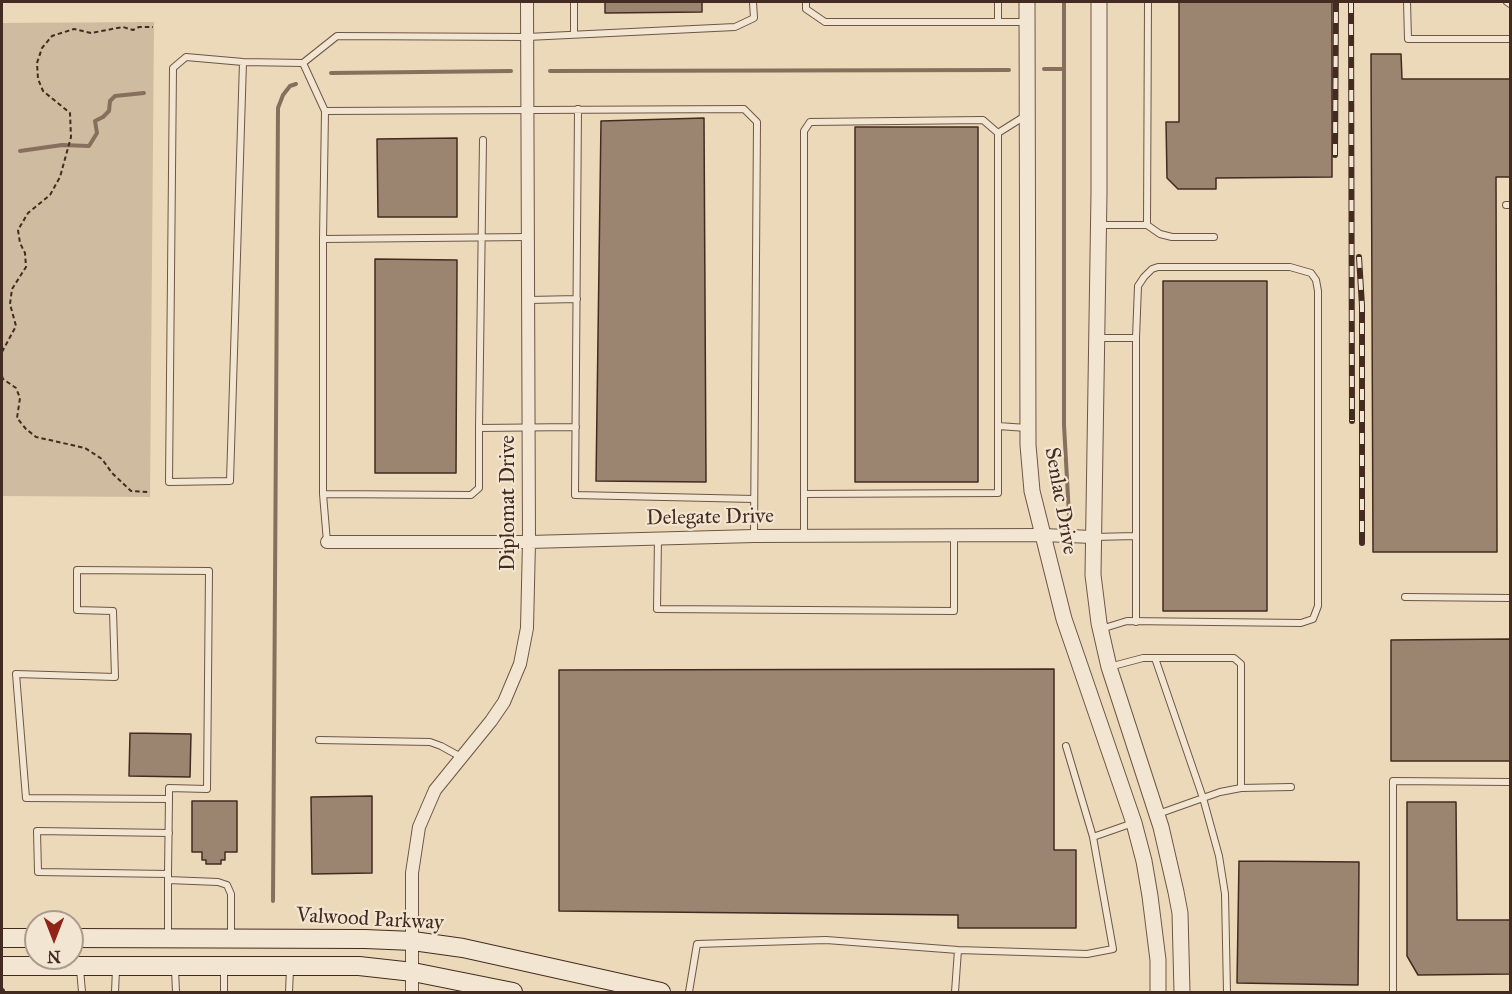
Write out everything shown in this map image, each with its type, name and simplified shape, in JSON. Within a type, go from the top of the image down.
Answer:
[{"type":"main road","points":[[2,938],[24,938]]},
{"type":"main road","name":"Valwood Parkway","points":[[84,938],[413,941],[463,948],[661,993]]},
{"type":"main road","points":[[228,965],[231,939]]},
{"type":"main road","points":[[84,964],[359,966],[412,972],[513,993]]},
{"type":"main road","points":[[2,966],[24,965]]},
{"type":"street","name":"Diplomat Drive","points":[[412,993],[411,883],[416,840],[435,790],[498,711],[509,692],[520,664],[527,628],[530,542],[527,2]]},
{"type":"street","name":"Senlac Drive","points":[[1027,2],[1028,428],[1032,491],[1064,619],[1134,823],[1150,896],[1158,960],[1158,993]]},
{"type":"street","name":"Senlac Drive","points":[[1099,2],[1099,225],[1093,575],[1109,667],[1157,814],[1180,913],[1182,993]]},
{"type":"street","name":"Delegate Drive","points":[[327,542],[530,542],[754,536],[1042,535],[1093,537]]},
{"type":"street","points":[[1134,823],[1157,814]]},
{"type":"lane","points":[[574,2],[574,34]]},
{"type":"lane","points":[[243,62],[230,482],[169,482],[173,68],[186,57],[243,62],[303,63],[337,36],[527,37],[735,27],[754,18],[753,2]]},
{"type":"lane","points":[[806,2],[806,9],[825,22],[1027,22]]},
{"type":"lane","points":[[998,2],[998,22]]},
{"type":"lane","points":[[1147,225],[1148,2]]},
{"type":"lane","points":[[1407,2],[1408,39],[1510,39]]},
{"type":"lane","points":[[303,63],[324,111],[323,494],[327,542]]},
{"type":"lane","points":[[578,109],[575,495],[754,499]]},
{"type":"lane","points":[[324,111],[744,109],[758,122],[754,536]]},
{"type":"lane","points":[[998,133],[1027,115]]},
{"type":"lane","points":[[804,494],[998,493],[998,133],[983,120],[810,122],[804,131],[804,494],[804,536]]},
{"type":"lane","points":[[323,494],[471,495],[479,488],[483,140]]},
{"type":"lane","points":[[1099,225],[1147,225],[1160,234],[1172,237],[1214,237]]},
{"type":"lane","points":[[323,239],[528,237]]},
{"type":"lane","points":[[1101,629],[1126,621],[1136,622],[1301,623],[1313,619],[1318,594],[1318,291],[1316,280],[1311,273],[1290,267],[1158,267],[1152,269],[1138,286],[1136,622]]},
{"type":"lane","points":[[529,300],[577,299]]},
{"type":"lane","points":[[1097,338],[1136,338]]},
{"type":"lane","points":[[998,426],[1028,428]]},
{"type":"lane","points":[[479,428],[576,427]]},
{"type":"lane","points":[[658,538],[657,609],[954,611],[954,536]]},
{"type":"lane","points":[[1093,537],[1136,536]]},
{"type":"lane","points":[[168,939],[168,877],[169,833],[169,799],[169,788],[207,789],[209,571],[77,570],[78,610],[113,611],[115,677],[16,674],[26,798],[169,799]]},
{"type":"lane","points":[[1405,597],[1510,598]]},
{"type":"lane","points":[[1155,658],[1214,834],[1224,885],[1227,993]]},
{"type":"lane","points":[[1109,667],[1135,659],[1155,658],[1234,658],[1241,664],[1241,788]]},
{"type":"lane","points":[[318,740],[430,742],[461,757]]},
{"type":"lane","points":[[688,993],[697,944],[826,940],[958,950],[1087,954],[1113,949],[1093,837],[1066,746]]},
{"type":"lane","points":[[1393,993],[1393,781],[1510,782]]},
{"type":"lane","points":[[1157,814],[1241,788],[1291,787]]},
{"type":"lane","points":[[1093,837],[1134,823]]},
{"type":"lane","points":[[169,833],[38,831],[38,872],[168,877],[227,885],[231,894],[231,939]]},
{"type":"lane","points":[[955,993],[958,950]]},
{"type":"lane","points":[[115,993],[117,965]]},
{"type":"lane","points":[[175,965],[176,993]]},
{"type":"lane","points":[[224,993],[228,965]]},
{"type":"lane","points":[[290,965],[290,993]]},
{"type":"lane","points":[[80,970],[81,992]]},
{"type":"path","points":[[2,352],[16,326],[10,304],[12,290],[26,267],[25,253],[20,243],[18,230],[28,213],[50,195],[60,177],[71,137],[70,113],[43,91],[38,80],[37,63],[42,48],[52,36],[74,29],[91,33],[123,27],[133,30],[139,27],[153,27]]},
{"type":"path","points":[[2,376],[16,388],[20,399],[17,418],[36,437],[85,448],[102,459],[131,491],[148,492]]},
{"type":"shaded area","points":[[154,22],[150,497],[2,496],[2,23]]},
{"type":"building","points":[[605,2],[702,2],[702,12],[605,13]]},
{"type":"building","points":[[1179,2],[1332,2],[1332,177],[1216,178],[1216,189],[1178,189],[1167,178],[1166,122],[1179,122]]},
{"type":"building","points":[[1371,54],[1401,54],[1402,79],[1510,79],[1510,177],[1496,177],[1497,552],[1373,552]]},
{"type":"building","points":[[704,118],[706,482],[596,481],[601,121]]},
{"type":"building","points":[[855,127],[978,127],[978,482],[855,482]]},
{"type":"building","points":[[457,138],[457,217],[378,217],[377,139]]},
{"type":"building","points":[[375,259],[457,260],[456,473],[375,473]]},
{"type":"building","points":[[1163,281],[1267,281],[1267,611],[1163,611]]},
{"type":"building","points":[[1510,639],[1510,761],[1391,761],[1391,640]]},
{"type":"building","points":[[1054,669],[1054,850],[1076,850],[1076,928],[958,928],[958,915],[559,911],[559,670]]},
{"type":"building","points":[[130,733],[191,734],[190,777],[129,776]]},
{"type":"building","points":[[372,796],[372,873],[312,874],[311,797]]},
{"type":"building","points":[[192,801],[237,801],[237,852],[225,852],[225,860],[221,860],[221,864],[206,864],[206,860],[202,860],[202,852],[192,852]]},
{"type":"building","points":[[1407,802],[1456,802],[1457,920],[1510,920],[1510,974],[1418,975],[1407,956]]},
{"type":"building","points":[[1239,861],[1359,862],[1358,985],[1237,983]]},
{"type":"waterway","points":[[1064,2],[1064,425],[1069,515]]},
{"type":"waterway","points":[[1044,69],[1064,69]]},
{"type":"waterway","points":[[550,71],[1009,70]]},
{"type":"waterway","points":[[331,73],[511,71]]},
{"type":"waterway","points":[[273,901],[278,108],[283,95],[290,86],[296,84]]},
{"type":"waterway","points":[[20,151],[62,145],[89,146],[97,133],[95,121],[109,111],[110,101],[115,96],[144,93]]},
{"type":"railway","points":[[1335,155],[1336,2]]},
{"type":"railway","points":[[1351,2],[1352,421]]},
{"type":"railway","points":[[1359,257],[1362,306],[1362,543]]}]
